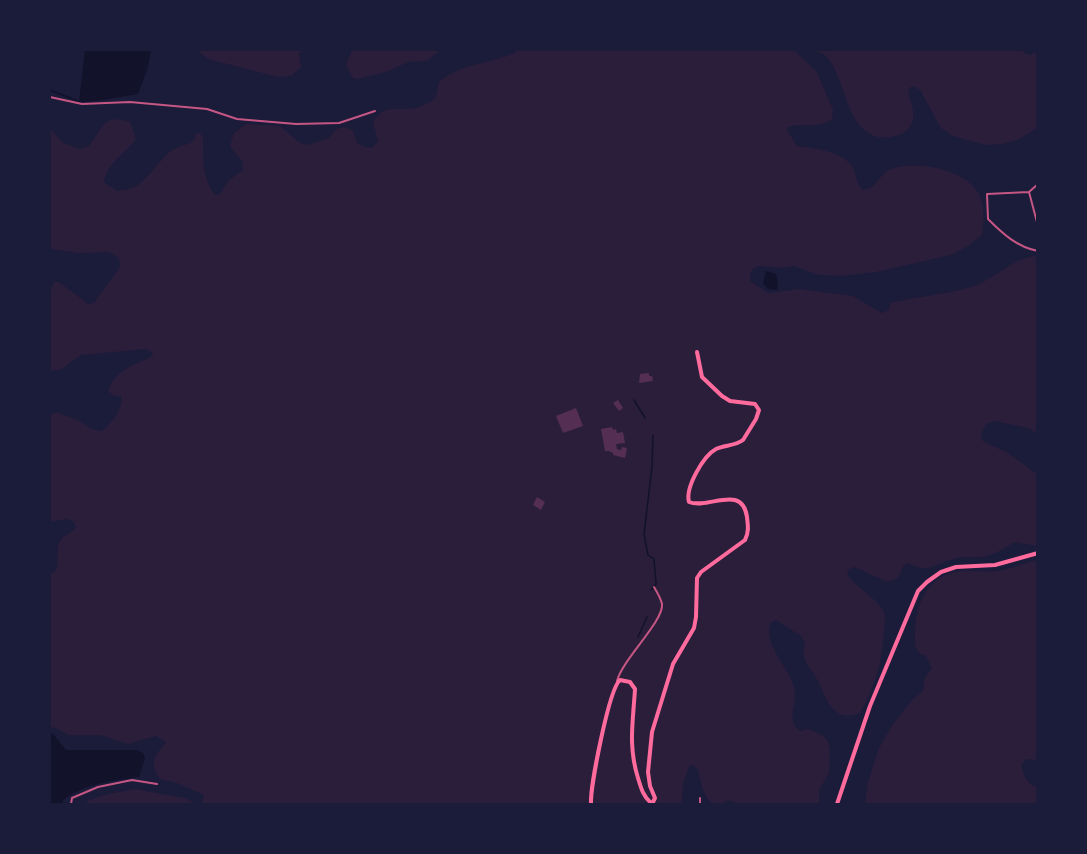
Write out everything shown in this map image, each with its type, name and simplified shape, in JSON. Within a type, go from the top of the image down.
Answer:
[{"type":"main road","points":[[591,804],[598,750],[617,681],[627,680],[635,689],[632,718],[633,764],[644,795],[651,803],[655,798],[648,772],[652,732],[673,664],[694,628],[697,578],[701,572],[745,540],[748,533],[746,509],[736,500],[696,504],[688,500],[687,493],[693,479],[706,458],[719,448],[743,440],[759,410],[755,404],[730,401],[722,396],[700,373],[697,352]]},
{"type":"main road","points":[[837,804],[870,706],[918,591],[941,572],[956,567],[994,566],[1038,553]]},
{"type":"street","points":[[50,97],[82,104],[130,102],[207,109],[231,118],[296,124],[339,123],[375,111]]},
{"type":"street","points":[[1038,184],[1029,192],[987,194],[988,217],[1012,240],[1027,249],[1038,251]]},
{"type":"street","points":[[1029,192],[1038,226]]},
{"type":"street","points":[[617,681],[624,665],[662,610],[662,604],[654,587]]},
{"type":"street","points":[[71,804],[72,798],[98,787],[132,780],[157,784]]},
{"type":"street","points":[[700,798],[700,804]]},
{"type":"shaded area","points":[[85,50],[151,50],[148,67],[138,94],[79,102]]},
{"type":"shaded area","points":[[197,50],[302,50],[299,54],[301,67],[291,76],[278,77],[208,59]]},
{"type":"shaded area","points":[[352,50],[441,50],[427,61],[408,62],[386,72],[357,79],[352,77],[346,65]]},
{"type":"shaded area","points":[[516,50],[794,50],[817,72],[833,110],[832,120],[827,122],[788,127],[787,130],[797,146],[828,151],[843,157],[853,168],[862,190],[873,186],[888,170],[901,166],[926,166],[939,169],[963,178],[972,185],[979,194],[982,204],[984,220],[982,235],[951,255],[876,272],[842,276],[819,275],[794,266],[783,268],[758,266],[750,274],[750,281],[768,293],[799,289],[853,296],[882,313],[889,310],[890,303],[974,286],[1021,260],[1037,256],[1037,440],[1036,433],[1028,428],[995,421],[986,424],[981,434],[983,441],[1008,453],[1037,474],[1037,546],[1015,542],[990,555],[957,558],[927,568],[908,563],[904,565],[898,578],[887,582],[855,567],[849,569],[847,574],[855,584],[875,600],[885,614],[878,672],[860,713],[851,716],[838,713],[828,702],[805,660],[805,643],[801,636],[776,620],[771,622],[770,639],[789,675],[795,692],[793,723],[800,731],[808,729],[822,735],[828,741],[829,773],[819,790],[819,804],[737,804],[728,800],[714,804],[705,795],[697,767],[690,765],[684,780],[681,804],[84,804],[108,794],[135,789],[185,798],[195,803],[202,803],[204,795],[177,783],[160,779],[154,760],[166,742],[156,736],[128,744],[100,735],[68,735],[50,727],[50,573],[55,572],[57,568],[60,541],[76,528],[74,522],[67,519],[50,522],[50,416],[56,412],[78,420],[91,429],[102,431],[113,420],[121,406],[121,396],[114,396],[108,391],[111,384],[119,374],[151,357],[153,353],[146,349],[81,355],[62,369],[50,371],[50,293],[54,282],[59,282],[88,304],[94,303],[120,267],[119,258],[109,252],[79,253],[50,249],[50,128],[62,142],[79,149],[89,146],[101,128],[109,121],[114,119],[130,122],[136,139],[112,164],[104,182],[117,191],[129,189],[142,182],[166,155],[191,142],[196,134],[200,133],[203,137],[207,181],[215,195],[219,195],[228,181],[243,170],[242,161],[230,146],[234,133],[246,124],[280,126],[300,143],[307,145],[329,138],[336,129],[345,127],[353,131],[357,143],[372,148],[378,141],[373,122],[383,112],[394,109],[412,109],[428,103],[436,96],[438,85],[444,78],[469,67],[515,53]]},
{"type":"shaded area","points":[[806,50],[1023,50],[1024,53],[1030,55],[1037,52],[1037,128],[1018,140],[1002,144],[987,145],[951,135],[941,128],[920,90],[914,86],[909,88],[914,116],[910,127],[896,136],[877,137],[866,132],[858,123],[828,58],[820,52]]},
{"type":"shaded area","points":[[766,271],[776,274],[777,290],[768,289],[763,283]]},
{"type":"shaded area","points":[[1037,560],[1037,760],[1027,759],[1021,765],[1028,782],[1037,787],[1037,804],[865,804],[868,782],[879,748],[893,724],[912,700],[923,691],[925,677],[932,668],[926,656],[918,651],[915,639],[917,614],[929,587],[945,575],[956,572],[997,571]]},
{"type":"shaded area","points":[[50,733],[66,750],[136,750],[143,753],[145,758],[139,777],[90,786],[63,800],[63,804],[50,804]]},
{"type":"building","points":[[649,373],[653,381],[639,383],[640,374]]},
{"type":"building","points":[[618,400],[623,408],[619,411],[613,403]]},
{"type":"building","points":[[576,408],[583,426],[563,433],[556,416]]},
{"type":"building","points":[[612,427],[617,433],[623,432],[625,443],[616,444],[617,449],[627,448],[625,458],[605,451],[601,429]]},
{"type":"building","points":[[537,497],[545,502],[541,510],[533,505]]},
{"type":"waterway","points":[[50,90],[78,101]]},
{"type":"waterway","points":[[634,400],[645,418]]},
{"type":"waterway","points":[[651,590],[656,584],[654,559],[648,555],[644,534],[652,467],[653,435]]},
{"type":"waterway","points":[[638,637],[647,617]]}]
